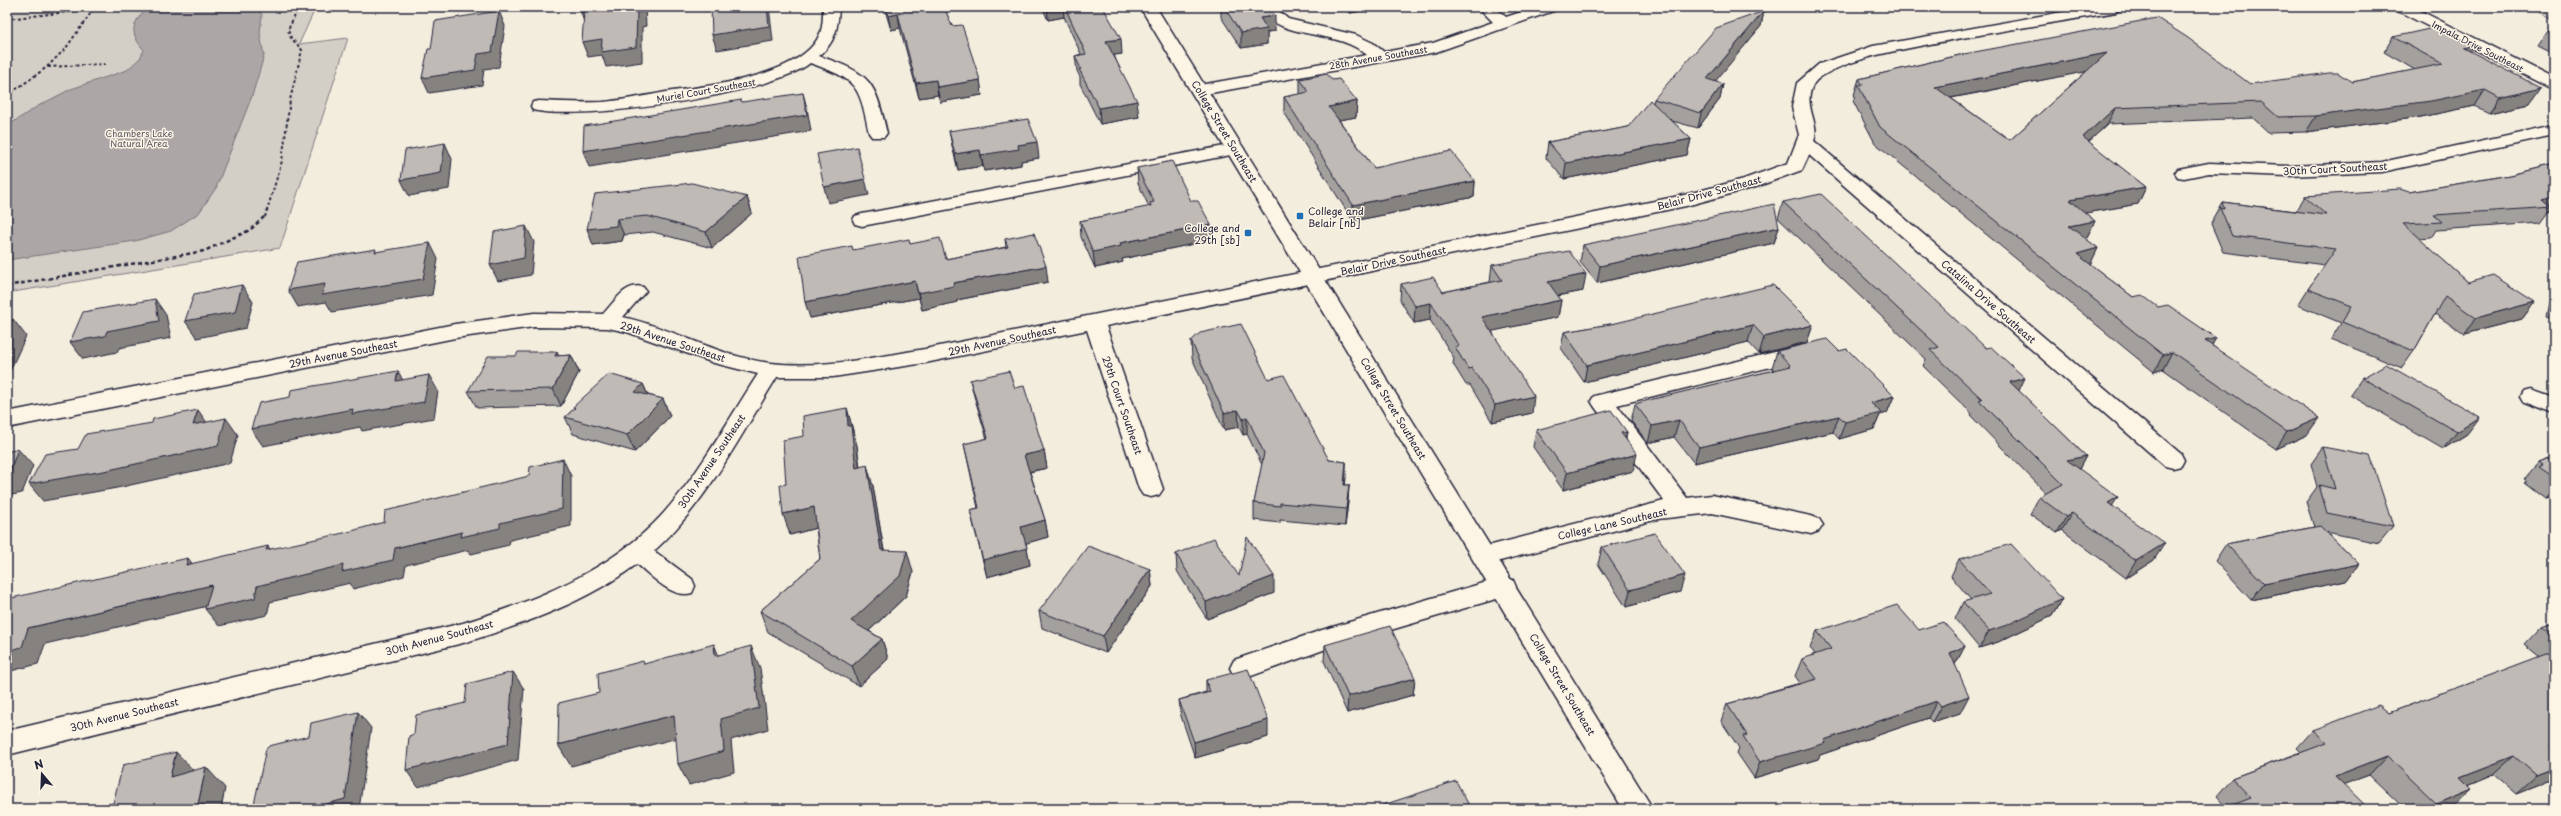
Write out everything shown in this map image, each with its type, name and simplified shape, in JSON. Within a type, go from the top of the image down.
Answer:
[{"type":"street","name":"Muriel Court Southeast","points":[[539,106],[612,106],[749,84],[780,72],[807,57],[824,41],[831,31],[834,20],[831,7]]},
{"type":"street","name":"College Street Southeast","points":[[1148,7],[1639,809]]},
{"type":"street","points":[[1265,7],[1283,22],[1350,38],[1367,46],[1380,57]]},
{"type":"street","points":[[1486,7],[1504,24]]},
{"type":"street","name":"28th Avenue Southeast","points":[[1200,90],[1436,47],[1551,7]]},
{"type":"street","name":"Belair Drive Southeast","points":[[1314,276],[1686,200],[1750,183],[1796,166],[1808,135],[1800,107],[1805,83],[1825,67],[1873,51],[2116,7]]},
{"type":"street","name":"Impala Drive Southeast","points":[[2401,7],[2554,85]]},
{"type":"street","points":[[807,57],[848,73],[863,84],[869,94],[878,133]]},
{"type":"street","name":"30th Court Southeast","points":[[2184,174],[2209,168],[2288,171],[2382,167],[2554,130]]},
{"type":"street","name":"Catalina Drive Southeast","points":[[1805,142],[2173,460]]},
{"type":"street","points":[[862,220],[1235,149]]},
{"type":"street","name":"29th Avenue Southeast","points":[[7,420],[462,329],[534,320],[608,321],[632,326],[721,358],[771,370],[833,370],[909,358],[1094,322],[1314,276]]},
{"type":"street","points":[[608,321],[636,291]]},
{"type":"street","name":"29th Court Southeast","points":[[1094,322],[1152,489]]},
{"type":"street","points":[[1682,508],[1602,401],[1814,350]]},
{"type":"street","name":"30th Avenue Southeast","points":[[7,743],[492,624],[554,601],[602,576],[638,552],[663,529],[689,497],[771,370]]},
{"type":"street","points":[[2531,396],[2554,407]]},
{"type":"street","name":"College Lane Southeast","points":[[1485,556],[1636,516],[1712,504],[1811,525]]},
{"type":"street","points":[[638,552],[683,586]]},
{"type":"street","points":[[1243,668],[1322,640],[1504,587]]},
{"type":"path","points":[[7,286],[204,251],[250,230],[262,222],[268,212],[282,162],[290,100],[302,50],[288,37],[287,29],[299,7]]},
{"type":"path","points":[[7,19],[94,8]]},
{"type":"path","points":[[7,96],[47,67],[66,48],[94,8]]},
{"type":"path","points":[[47,67],[105,64]]},
{"type":"green space","name":"Chambers Lake Natural Area","points":[[7,7],[316,7],[299,44],[348,38],[280,248],[7,293]]},
{"type":"green space","points":[[2528,7],[2554,7],[2554,19]]},
{"type":"shaded area","points":[[149,7],[257,7],[262,15],[260,33],[264,56],[252,96],[216,188],[199,213],[171,231],[135,241],[7,260],[7,126],[38,106],[71,89],[127,70],[140,58],[144,50],[136,38],[134,27],[143,12]]},
{"type":"building","points":[[581,7],[641,7],[642,11],[637,12],[636,47],[601,52],[602,39],[582,42],[584,12],[581,13]]},
{"type":"building","points":[[711,7],[767,7],[769,26],[712,35]]},
{"type":"building","points":[[886,7],[944,7],[952,26],[962,25],[980,80],[937,87],[936,80],[916,83],[898,14],[888,16]]},
{"type":"building","points":[[1065,7],[1103,7],[1121,39],[1106,41],[1137,101],[1099,108],[1079,69],[1081,69],[1075,56],[1086,54]]},
{"type":"building","points":[[1224,7],[1268,7],[1275,16],[1260,18],[1267,29],[1241,33]]},
{"type":"building","points":[[499,11],[492,52],[478,54],[475,70],[422,78],[428,49],[431,49],[435,21]]},
{"type":"building","points":[[1764,11],[1707,79],[1723,84],[1701,113],[1654,99],[1716,28]]},
{"type":"building","points":[[2157,18],[2188,38],[2250,84],[2329,73],[2338,73],[2352,82],[2443,64],[2393,37],[2438,27],[2474,46],[2464,48],[2541,88],[2500,98],[2485,90],[2431,101],[2316,116],[2278,117],[2261,102],[2115,108],[2083,137],[2146,187],[2070,200],[2095,221],[2069,226],[2098,248],[2077,254],[2133,297],[2142,295],[2158,307],[2168,305],[2216,338],[2205,341],[2319,418],[2287,432],[2172,352],[2163,355],[1880,127],[1858,85],[1863,85],[1859,79],[1964,54]],"holes":[[[2107,53],[2010,140],[1935,87]]]},
{"type":"building","points":[[2554,29],[2554,34],[2548,31]]},
{"type":"building","points":[[1327,74],[1332,80],[1339,79],[1357,101],[1329,107],[1374,168],[1451,151],[1475,181],[1353,205],[1284,97],[1309,92],[1300,79]]},
{"type":"building","points":[[803,93],[807,115],[583,151],[584,126],[741,100],[742,102]]},
{"type":"building","points":[[1650,100],[1691,139],[1566,163],[1548,142],[1628,127]]},
{"type":"building","points":[[1028,119],[1037,142],[1018,145],[1019,149],[981,155],[980,150],[955,154],[949,131]]},
{"type":"building","points":[[445,143],[441,173],[401,180],[405,150]]},
{"type":"building","points":[[857,147],[865,179],[824,187],[817,154]]},
{"type":"building","points":[[1172,161],[1191,201],[1198,201],[1211,225],[1120,243],[1121,246],[1093,252],[1080,221],[1151,206],[1150,203],[1154,202],[1137,168]]},
{"type":"building","points":[[2554,164],[2554,197],[2542,200],[2553,207],[2434,215],[2442,222],[2403,224],[2468,282],[2493,275],[2535,302],[2476,318],[2445,296],[2414,351],[2342,322],[2352,306],[2308,289],[2336,249],[2232,236],[2220,207],[2224,208],[2222,202],[2326,215],[2305,196],[2400,189],[2409,192],[2510,175]]},
{"type":"building","points":[[692,183],[747,197],[706,232],[647,216],[617,219],[616,226],[587,229],[595,194]]},
{"type":"building","points":[[1821,194],[1986,348],[1991,347],[2025,378],[2010,382],[2086,456],[2067,460],[2118,497],[2108,503],[2165,543],[2136,561],[2072,513],[2066,517],[2039,497],[2063,484],[1979,400],[1982,399],[1930,350],[1939,347],[1783,202]]},
{"type":"building","points":[[1774,204],[1779,227],[1600,266],[1583,245]]},
{"type":"building","points":[[526,226],[524,258],[490,265],[494,232]]},
{"type":"building","points":[[1034,233],[1046,266],[953,283],[954,286],[918,293],[915,281],[805,302],[799,256],[852,246],[853,250],[909,239],[910,244],[940,238],[946,259],[1008,247],[1005,239]]},
{"type":"building","points":[[430,243],[423,279],[322,295],[325,284],[288,290],[297,262],[376,249],[375,252]]},
{"type":"building","points":[[1569,251],[1586,274],[1548,282],[1561,300],[1482,317],[1534,396],[1495,405],[1472,368],[1468,369],[1455,347],[1459,346],[1431,303],[1415,306],[1401,284],[1433,277],[1443,292],[1502,280],[1492,265]]},
{"type":"building","points":[[242,285],[235,312],[185,321],[194,294]]},
{"type":"building","points":[[1773,285],[1813,325],[1764,337],[1753,325],[1587,365],[1564,332],[1616,323]]},
{"type":"building","points":[[155,299],[159,321],[107,331],[105,336],[70,342],[83,312]]},
{"type":"building","points":[[13,319],[7,332],[7,320]]},
{"type":"building","points":[[1241,324],[1268,379],[1284,375],[1329,460],[1346,462],[1344,485],[1349,485],[1346,509],[1280,503],[1280,506],[1254,503],[1264,453],[1247,417],[1243,419],[1238,410],[1224,413],[1191,341],[1200,333]]},
{"type":"building","points":[[1827,339],[1839,351],[1847,349],[1894,396],[1871,403],[1881,413],[1845,422],[1839,416],[1699,447],[1679,420],[1652,426],[1635,404],[1791,366],[1777,351]]},
{"type":"building","points":[[518,352],[557,352],[555,356],[571,355],[553,389],[468,391],[488,356],[516,356]]},
{"type":"building","points":[[2386,364],[2480,417],[2457,432],[2362,378]]},
{"type":"building","points":[[398,371],[396,381],[429,375],[424,402],[352,414],[353,409],[251,429],[259,403],[290,397],[291,390]]},
{"type":"building","points":[[1009,371],[1015,388],[1024,386],[1044,451],[1024,455],[1045,520],[1021,527],[1027,548],[983,560],[970,510],[979,508],[964,444],[988,438],[970,380]]},
{"type":"building","points":[[609,374],[643,384],[635,392],[663,399],[627,435],[565,417],[575,408],[573,407]]},
{"type":"building","points":[[847,408],[848,426],[851,426],[856,468],[867,465],[881,550],[907,551],[900,576],[851,621],[882,639],[852,666],[760,611],[820,559],[814,507],[783,514],[780,485],[786,484],[783,440],[804,436],[803,416]]},
{"type":"building","points":[[198,410],[193,425],[226,418],[218,446],[104,471],[29,484],[45,454],[78,449],[86,434],[152,423],[153,419]]},
{"type":"building","points":[[1611,410],[1627,432],[1621,433],[1637,454],[1567,473],[1536,430]]},
{"type":"building","points":[[2323,447],[2370,456],[2393,526],[2327,513],[2319,485],[2335,489]]},
{"type":"building","points":[[18,449],[8,476],[7,476],[7,452]]},
{"type":"building","points":[[2554,456],[2554,478],[2538,467],[2542,465],[2538,462]]},
{"type":"building","points":[[563,459],[562,509],[500,523],[500,528],[461,537],[462,532],[395,548],[393,560],[342,572],[343,565],[257,586],[255,598],[205,609],[212,585],[28,628],[22,647],[7,651],[7,599],[188,558],[186,565],[268,546],[266,550],[348,532],[384,522],[385,511],[529,476],[530,467]]},
{"type":"building","points":[[2320,526],[2359,564],[2264,583],[2226,544]]},
{"type":"building","points":[[1655,533],[1685,575],[1630,590],[1602,547]]},
{"type":"building","points":[[1247,537],[1274,576],[1206,602],[1176,554],[1214,538],[1239,576]]},
{"type":"building","points":[[2011,544],[2062,599],[2007,625],[1989,631],[1963,602],[1990,594],[1959,559]]},
{"type":"building","points":[[1088,546],[1150,569],[1103,636],[1039,611]]},
{"type":"building","points":[[1897,605],[1919,630],[1943,622],[1965,646],[1950,653],[1969,696],[1941,706],[1937,701],[1824,740],[1826,743],[1760,762],[1743,736],[1747,735],[1727,704],[1817,679],[1802,659],[1831,649],[1817,631]]},
{"type":"building","points":[[2554,622],[2554,635],[2543,626]]},
{"type":"building","points":[[1390,626],[1415,678],[1348,696],[1325,645]]},
{"type":"building","points":[[714,644],[715,656],[751,646],[759,708],[721,719],[724,751],[678,764],[674,715],[558,745],[559,703],[599,693],[598,673],[643,661],[644,664]]},
{"type":"building","points":[[2554,651],[2554,743],[2549,745],[2554,749],[2554,768],[2536,775],[2514,756],[2460,777],[2472,789],[2437,804],[2387,756],[2335,776],[2365,805],[2354,809],[2222,809],[2251,798],[2232,778],[2327,743],[2313,730],[2379,705],[2389,713]]},
{"type":"building","points":[[1248,669],[1268,720],[1194,742],[1179,700],[1210,692],[1206,680]]},
{"type":"building","points":[[513,672],[508,744],[406,770],[409,736],[414,734],[416,715],[465,703],[467,684]]},
{"type":"building","points":[[358,712],[345,799],[307,809],[297,809],[298,806],[287,809],[253,809],[266,749],[269,746],[309,736],[311,723]]},
{"type":"building","points":[[176,752],[170,777],[206,767],[197,809],[87,809],[113,803],[123,765]]},
{"type":"building","points":[[1456,781],[1471,809],[1371,809]]},
{"type":"building","points":[[2117,805],[2121,809],[2106,809]]},
{"type":"place","name":"College and Belair [nb]","points":[[1300,216]]},
{"type":"place","name":"College and 29th [sb]","points":[[1248,233]]}]
